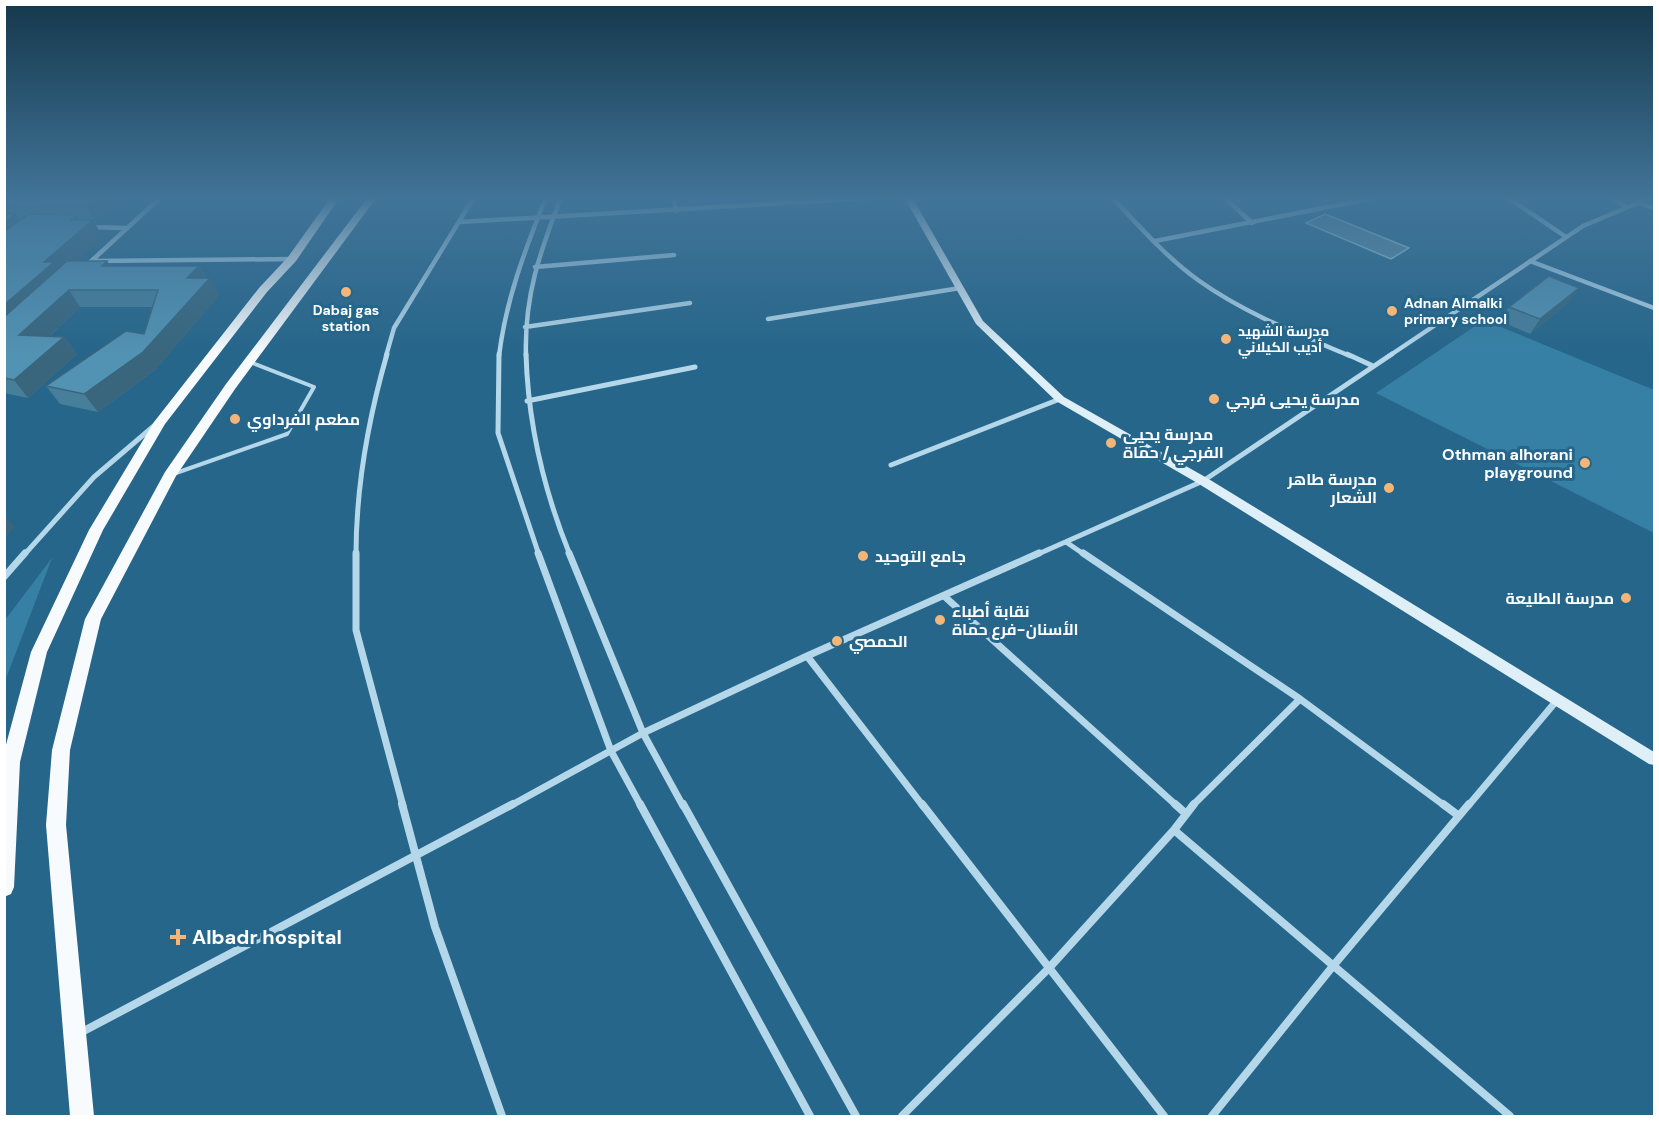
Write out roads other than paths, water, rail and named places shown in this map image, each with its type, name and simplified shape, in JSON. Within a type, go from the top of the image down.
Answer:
[{"type":"main road","points":[[4,887],[11,762],[39,652],[96,530],[160,422],[263,290],[299,249]]},
{"type":"main road","points":[[82,1116],[56,825],[61,750],[93,619],[170,475],[249,362],[334,249]]},
{"type":"street","points":[[83,269],[105,249]]},
{"type":"street","points":[[442,249],[394,328],[370,414],[356,513],[356,630],[435,927],[502,1116]]},
{"type":"street","points":[[524,249],[517,268],[503,325],[497,374],[498,433],[553,598],[611,752],[810,1116]]},
{"type":"street","points":[[541,249],[535,267],[525,327],[527,401],[552,510],[643,733],[856,1116]]},
{"type":"street","points":[[938,249],[979,321],[1060,399],[1203,481],[1654,759]]},
{"type":"street","points":[[1163,249],[1177,264],[1210,288],[1277,323],[1373,366]]},
{"type":"street","points":[[74,1036],[416,857],[643,733],[807,656],[1203,481],[1548,249]]},
{"type":"street","points":[[535,267],[674,255]]},
{"type":"street","points":[[92,261],[292,259]]},
{"type":"street","points":[[1530,261],[1654,308]]},
{"type":"street","points":[[768,319],[960,288]]},
{"type":"street","points":[[525,327],[690,303]]},
{"type":"street","points":[[527,401],[695,368]]},
{"type":"street","points":[[891,465],[1060,399]]},
{"type":"street","points":[[4,577],[99,471],[127,444],[160,422]]},
{"type":"street","points":[[1066,542],[1300,699],[1459,816]]},
{"type":"street","points":[[944,596],[1185,813]]},
{"type":"street","points":[[807,656],[1164,1116]]},
{"type":"street","points":[[902,1116],[1049,968],[1174,830],[1185,813],[1300,699]]},
{"type":"street","points":[[1212,1116],[1333,966],[1558,699]]},
{"type":"street","points":[[1174,830],[1510,1116]]},
{"type":"lane","points":[[170,475],[287,434],[314,387],[249,362]]},
{"type":"place","name":"Dabaj gas station","points":[[346,292]]},
{"type":"place","name":"Adnan Almalki primary school","points":[[1392,311]]},
{"type":"place","name":"مدرسة الشهيد أديب الكيلاني","points":[[1226,339]]},
{"type":"place","name":"مدرسة يحيى فرجي","points":[[1214,399]]},
{"type":"place","name":"مطعم الفرداوي","points":[[235,419]]},
{"type":"place","name":"مدرسة يحيى الفرجي / حماة","points":[[1111,443]]},
{"type":"place","name":"Othman alhorani playground","points":[[1585,463]]},
{"type":"place","name":"مدرسة طاهر الشعار","points":[[1389,488]]},
{"type":"place","name":"جامع التوحيد","points":[[863,556]]},
{"type":"place","name":"مدرسة الطليعة","points":[[1626,598]]},
{"type":"place","name":"نقابة أطباء الأسنان-فرع حماة","points":[[940,620]]},
{"type":"place","name":"الحمصي","points":[[837,641]]},
{"type":"place","name":"Albadr hospital","points":[[178,937]]}]
